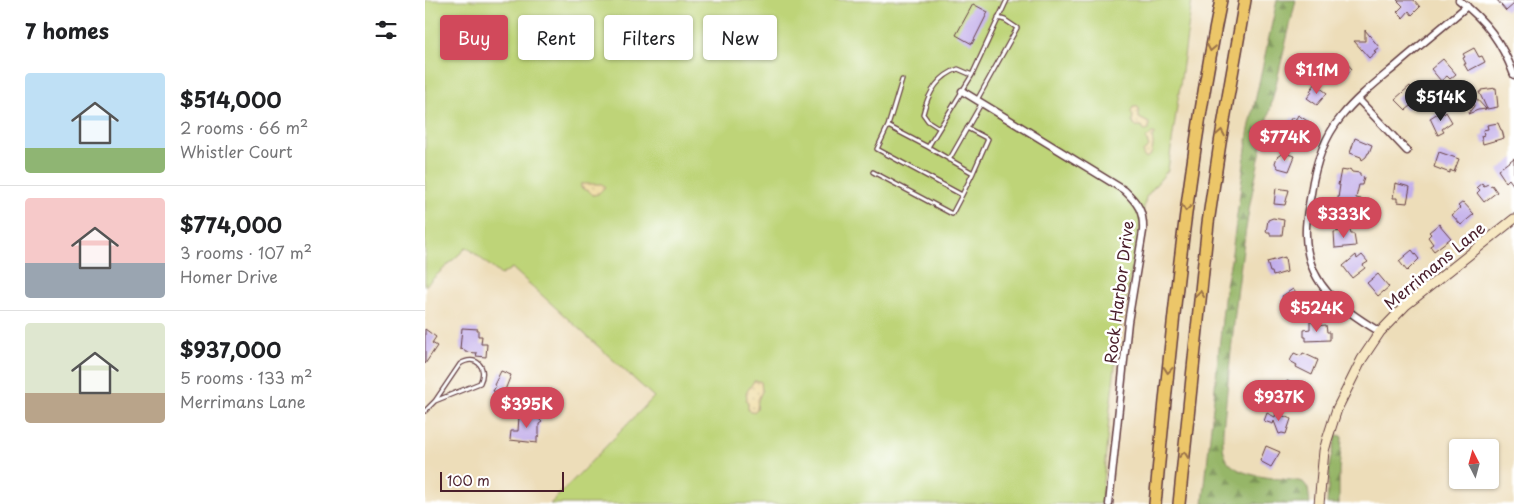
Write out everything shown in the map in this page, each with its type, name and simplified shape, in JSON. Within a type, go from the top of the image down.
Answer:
[{"type":"highway","points":[[1155,504],[1181,248],[1201,109],[1221,0]]},
{"type":"highway","points":[[1179,504],[1209,215],[1245,0]]},
{"type":"main road","name":"Merrimans Lane","points":[[1319,504],[1324,451],[1335,417],[1347,387],[1362,359],[1380,332],[1406,305],[1514,219]]},
{"type":"street","points":[[1459,0],[1492,31],[1506,54],[1514,74]]},
{"type":"street","points":[[1380,332],[1354,316],[1330,295],[1313,272],[1307,247],[1306,221],[1316,164],[1330,133],[1342,116],[1358,99],[1467,6]]},
{"type":"street","name":"Rock Harbor Drive","points":[[962,90],[1124,190],[1141,209],[1143,231],[1125,349],[1109,504]]},
{"type":"street","points":[[1358,99],[1407,150]]},
{"type":"lane","points":[[928,147],[971,75],[1007,0]]},
{"type":"lane","points":[[949,160],[1017,28],[998,18]]},
{"type":"lane","points":[[939,128],[928,121],[923,114],[926,101],[931,92],[949,72],[958,69],[971,75]]},
{"type":"lane","points":[[902,80],[888,126],[877,150],[962,195]]},
{"type":"lane","points":[[888,126],[973,173]]},
{"type":"lane","points":[[873,172],[952,214],[988,139],[967,128]]},
{"type":"lane","points":[[425,411],[435,401],[460,364],[469,360],[480,364],[483,374],[481,383],[435,401]]},
{"type":"green space","points":[[425,0],[1192,0],[1168,170],[1146,197],[1119,334],[1101,504],[550,504],[654,397],[512,268],[501,275],[467,247],[425,286]]},
{"type":"green space","points":[[1277,0],[1296,0],[1250,204],[1241,260],[1223,444],[1226,458],[1240,470],[1250,474],[1303,482],[1308,488],[1310,504],[1203,504],[1225,290],[1231,260],[1248,134]]},
{"type":"green space","points":[[1336,435],[1342,436],[1339,469],[1339,504],[1327,504],[1330,462]]},
{"type":"sand","points":[[1133,107],[1139,108],[1139,118],[1149,123],[1149,130],[1144,131],[1142,126],[1136,126],[1132,122],[1133,115],[1131,112]]},
{"type":"sand","points":[[1152,133],[1154,135],[1152,138],[1152,152],[1150,156],[1145,158],[1143,152],[1149,147],[1146,139]]},
{"type":"sand","points":[[581,184],[602,184],[605,187],[598,194],[593,195],[581,188]]},
{"type":"sand","points":[[754,381],[761,382],[762,391],[757,409],[750,412],[746,393]]},
{"type":"building","points":[[1397,0],[1414,0],[1420,7],[1412,15],[1409,11],[1403,18],[1397,12],[1403,6]]},
{"type":"building","points":[[1497,0],[1514,0],[1514,4],[1506,11]]},
{"type":"building","points":[[973,4],[988,12],[972,44],[956,35]]},
{"type":"building","points":[[1365,30],[1379,47],[1369,58],[1354,41],[1365,41]]},
{"type":"building","points":[[1474,48],[1479,57],[1482,56],[1485,62],[1468,71],[1464,64],[1466,64],[1463,54]]},
{"type":"building","points":[[1335,56],[1340,63],[1344,60],[1352,69],[1346,76],[1344,74],[1340,78],[1331,69]]},
{"type":"building","points":[[1443,59],[1456,74],[1450,79],[1447,76],[1441,81],[1431,69]]},
{"type":"building","points":[[1315,84],[1327,93],[1317,105],[1307,98]]},
{"type":"building","points":[[1410,86],[1420,99],[1406,110],[1395,99]]},
{"type":"building","points":[[1496,88],[1498,107],[1487,109],[1479,92]]},
{"type":"building","points":[[1472,94],[1486,109],[1468,114],[1474,106]]},
{"type":"building","points":[[1443,110],[1444,114],[1446,112],[1452,122],[1442,129],[1444,132],[1438,135],[1430,118]]},
{"type":"building","points":[[1298,115],[1309,122],[1301,133],[1291,128],[1292,125],[1288,123],[1292,117],[1296,119]]},
{"type":"building","points":[[1498,123],[1504,138],[1483,144],[1481,136],[1484,135],[1483,130],[1488,129],[1487,125]]},
{"type":"building","points":[[1355,138],[1372,145],[1369,153],[1362,160],[1361,157],[1350,153]]},
{"type":"building","points":[[1439,152],[1459,159],[1454,172],[1450,170],[1450,173],[1434,167]]},
{"type":"building","points":[[1283,153],[1295,156],[1289,171],[1278,168],[1275,163],[1277,157]]},
{"type":"building","points":[[1514,158],[1514,186],[1509,179],[1506,182],[1498,170]]},
{"type":"building","points":[[1350,169],[1352,172],[1360,173],[1360,176],[1364,177],[1362,185],[1359,185],[1356,198],[1363,201],[1363,205],[1357,214],[1336,211],[1341,170],[1347,171]]},
{"type":"building","points":[[1395,183],[1410,187],[1407,203],[1397,202],[1397,198],[1393,198]]},
{"type":"building","points":[[1482,183],[1484,186],[1492,185],[1497,192],[1484,202],[1477,193],[1480,190],[1477,187]]},
{"type":"building","points":[[1276,188],[1289,190],[1285,205],[1274,204]]},
{"type":"building","points":[[1463,202],[1474,214],[1461,225],[1452,215],[1460,208],[1458,206]]},
{"type":"building","points":[[1273,218],[1284,220],[1282,235],[1270,235],[1270,232],[1266,232],[1268,220]]},
{"type":"building","points":[[1439,224],[1451,238],[1434,251],[1430,246],[1433,244],[1428,237],[1431,234],[1429,232]]},
{"type":"building","points":[[1350,230],[1351,234],[1354,234],[1356,246],[1335,248],[1334,232]]},
{"type":"building","points":[[1412,250],[1419,259],[1407,271],[1399,261]]},
{"type":"building","points":[[1356,255],[1357,259],[1362,255],[1368,262],[1363,265],[1365,268],[1352,278],[1343,266]]},
{"type":"building","points":[[1285,257],[1287,272],[1273,276],[1267,262]]},
{"type":"building","points":[[1378,274],[1389,287],[1378,296],[1367,283]]},
{"type":"building","points":[[1293,289],[1302,302],[1290,310],[1282,301],[1284,300],[1282,296]]},
{"type":"building","points":[[1310,320],[1315,326],[1326,325],[1327,332],[1330,332],[1330,340],[1306,341],[1304,330],[1310,329]]},
{"type":"building","points":[[462,328],[478,329],[478,336],[482,336],[481,344],[487,344],[486,357],[476,356],[477,353],[465,352],[465,350],[460,349]]},
{"type":"building","points":[[425,329],[436,337],[432,343],[437,346],[425,364]]},
{"type":"building","points":[[1294,353],[1301,356],[1303,353],[1318,360],[1312,375],[1296,367],[1297,365],[1290,361]]},
{"type":"building","points":[[501,371],[511,375],[503,395],[493,391]]},
{"type":"building","points":[[1287,381],[1305,389],[1299,403],[1281,395]]},
{"type":"building","points":[[524,412],[533,413],[533,416],[540,416],[539,419],[542,422],[539,424],[537,443],[510,440],[511,431],[518,431],[519,416]]},
{"type":"building","points":[[1267,413],[1275,417],[1276,413],[1291,419],[1286,434],[1279,434],[1274,421],[1273,424],[1264,421]]},
{"type":"building","points":[[1266,446],[1280,452],[1271,467],[1260,461]]}]
